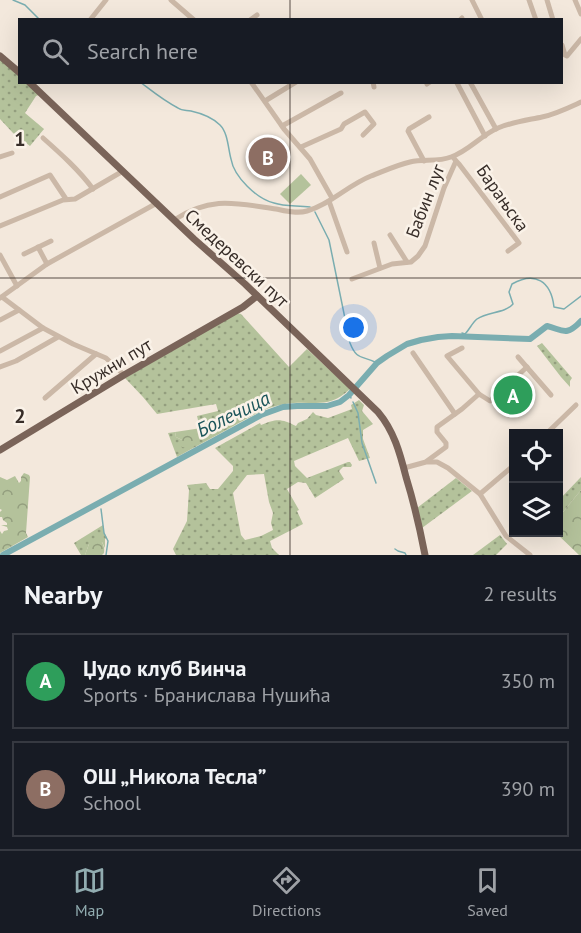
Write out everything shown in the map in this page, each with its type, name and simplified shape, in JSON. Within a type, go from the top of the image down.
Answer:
[{"type":"main road","points":[[0,56],[18,71]]},
{"type":"main road","name":"Смедеревски пут","points":[[31,84],[264,302],[387,423],[404,468],[426,555]]},
{"type":"main road","points":[[245,284],[248,302],[255,300],[264,302]]},
{"type":"main road","name":"Кружни пут","points":[[0,450],[238,309],[256,295]]},
{"type":"street","points":[[92,18],[106,0]]},
{"type":"street","points":[[171,0],[192,18]]},
{"type":"street","points":[[472,0],[481,18]]},
{"type":"street","points":[[529,0],[535,18]]},
{"type":"street","points":[[547,0],[552,18]]},
{"type":"street","points":[[575,0],[581,14]]},
{"type":"street","points":[[253,18],[257,15]]},
{"type":"street","points":[[563,49],[566,56],[581,39]]},
{"type":"street","points":[[252,84],[319,173],[331,200],[347,252]]},
{"type":"street","points":[[458,84],[485,136]]},
{"type":"street","points":[[471,84],[496,129]]},
{"type":"street","points":[[265,101],[284,85]]},
{"type":"street","points":[[282,126],[341,93]]},
{"type":"street","points":[[174,220],[194,209],[214,203],[243,204],[299,212],[309,210],[331,200],[371,176],[411,162],[454,159],[496,129],[551,114],[581,102]]},
{"type":"street","points":[[301,147],[341,129],[344,124],[365,112],[374,123],[363,135]]},
{"type":"street","points":[[424,161],[408,131],[429,117]]},
{"type":"street","points":[[43,138],[83,175],[93,189]]},
{"type":"street","points":[[0,157],[12,153]]},
{"type":"street","name":"Барањска","points":[[454,159],[519,243],[508,251]]},
{"type":"street","name":"Бабин луг","points":[[352,279],[396,262],[415,260],[425,246],[454,159]]},
{"type":"street","points":[[0,226],[66,199],[75,199],[123,171]]},
{"type":"street","points":[[0,197],[50,176],[66,199]]},
{"type":"street","points":[[124,375],[111,361],[58,337],[1,297],[47,264],[157,203]]},
{"type":"street","points":[[390,235],[407,262]]},
{"type":"street","points":[[24,254],[51,241]]},
{"type":"street","points":[[374,243],[380,268]]},
{"type":"street","points":[[38,247],[47,264]]},
{"type":"street","points":[[0,255],[17,286]]},
{"type":"street","points":[[0,320],[19,310]]},
{"type":"street","points":[[0,351],[43,328]]},
{"type":"street","points":[[0,368],[58,337]]},
{"type":"street","points":[[462,348],[447,356],[479,394],[490,401],[527,367]]},
{"type":"street","points":[[413,353],[455,414]]},
{"type":"street","points":[[45,398],[96,354]]},
{"type":"street","points":[[518,357],[551,395]]},
{"type":"street","points":[[426,462],[445,448],[446,444],[437,432],[437,428],[479,394]]},
{"type":"street","points":[[551,429],[576,405]]},
{"type":"street","points":[[404,468],[426,462],[437,462],[459,475],[480,494],[506,536],[530,555]]},
{"type":"street","points":[[480,494],[509,469]]},
{"type":"green space","points":[[0,56],[18,72],[18,84],[30,84],[41,94],[36,96],[25,113],[44,129],[30,146],[0,119]]},
{"type":"green space","points":[[301,174],[311,185],[290,204],[280,194]]},
{"type":"green space","points":[[237,313],[241,314],[289,367],[307,349],[350,389],[342,396],[326,402],[285,404],[264,410],[177,457],[168,433],[175,432],[176,437],[182,440],[182,443],[195,432],[195,429],[200,428],[197,416],[218,411],[216,404],[157,414],[125,378]]},
{"type":"green space","points":[[542,343],[572,378],[570,387],[537,346]]},
{"type":"green space","points":[[359,400],[364,405],[362,411],[373,424],[363,430],[363,439],[370,458],[359,461],[348,438],[294,461],[295,466],[307,478],[348,462],[352,465],[343,467],[339,471],[344,479],[315,498],[306,483],[298,482],[287,489],[299,510],[297,511],[303,524],[270,541],[272,548],[279,555],[176,555],[173,549],[187,521],[189,490],[187,485],[206,483],[210,489],[218,489],[233,471],[233,466],[215,448],[260,423],[261,425],[279,420],[296,426],[313,412],[328,418],[352,409],[351,405]],"holes":[[[264,474],[273,513],[271,523],[273,530],[245,540],[241,535],[233,493],[247,475]]]},
{"type":"green space","points":[[195,429],[198,436],[196,442],[188,448],[182,447],[182,440],[176,437],[175,432]]},
{"type":"green space","points":[[24,473],[30,477],[26,533],[28,537],[0,553],[0,531],[2,534],[8,530],[7,527],[1,525],[7,525],[7,523],[0,517],[2,510],[0,509],[0,477],[7,480],[15,476],[19,483]]},
{"type":"green space","points":[[581,477],[581,490],[563,512],[563,496]]},
{"type":"green space","points":[[456,478],[472,491],[422,528],[417,508]]},
{"type":"green space","points":[[581,490],[581,555],[560,537],[563,537],[563,512]]},
{"type":"green space","points":[[103,525],[107,538],[105,548],[102,542],[89,544],[85,555],[81,555],[74,543]]},
{"type":"green space","points":[[500,535],[507,544],[496,555],[473,555]]},
{"type":"green space","points":[[97,538],[103,544],[104,553],[85,555],[89,544]]},
{"type":"waterway","points":[[13,0],[25,5],[38,18]]},
{"type":"waterway","points":[[143,84],[180,109],[202,114],[220,125],[226,136],[233,166],[241,180],[254,192],[267,201],[278,204],[310,207]]},
{"type":"waterway","points":[[315,212],[329,240],[350,343],[355,353],[377,363]]},
{"type":"waterway","name":"Болечица","points":[[462,333],[465,334],[481,316],[505,309],[513,304],[509,292],[512,284],[520,280],[528,278],[540,281],[549,291],[554,307],[564,309],[581,296]]},
{"type":"waterway","name":"Болечица","points":[[3,555],[261,415],[283,407],[327,406],[340,402],[377,363],[407,344],[452,336],[530,339],[547,326],[568,331],[581,321]]},
{"type":"waterway","points":[[353,402],[358,413],[362,443],[376,483]]},
{"type":"waterway","points":[[101,509],[104,533],[108,541],[106,555]]},
{"type":"waterway","points":[[395,549],[406,555]]},
{"type":"place","name":"ОШ „Никола Тесла”","points":[[268,157]]},
{"type":"place","name":"Џудо клуб Винча","points":[[513,395]]}]
